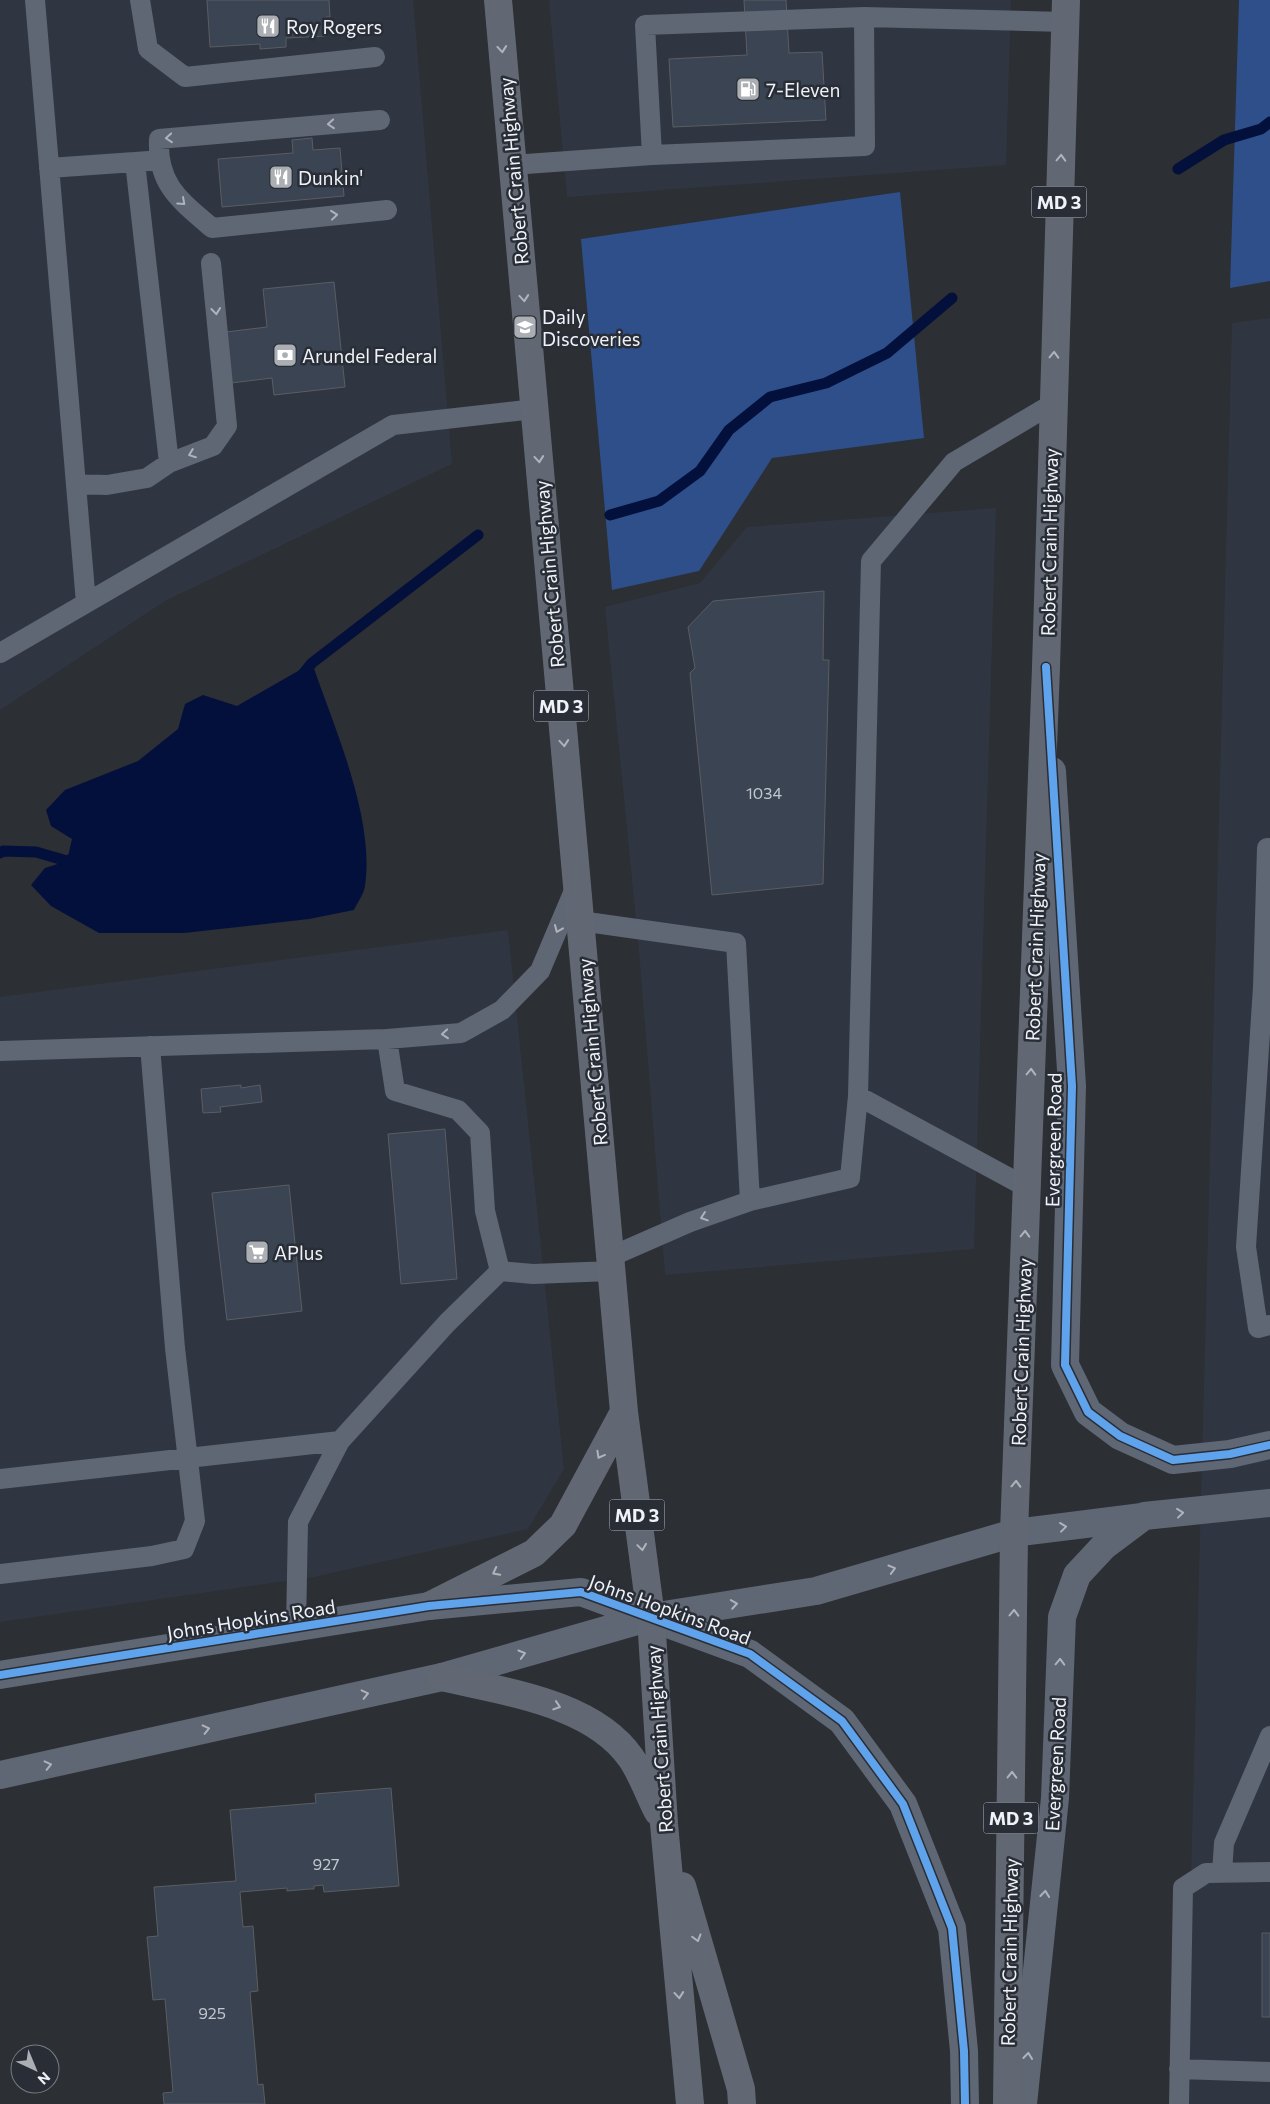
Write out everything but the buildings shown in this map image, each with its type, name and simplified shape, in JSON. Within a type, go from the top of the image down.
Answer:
[{"type":"highway","name":"Robert Crain Highway","points":[[498,0],[624,1412],[651,1617],[664,1824],[690,2104]]},
{"type":"highway","name":"Robert Crain Highway","points":[[1007,2104],[1014,1533],[1046,667],[1052,404],[1066,11]]},
{"type":"highway","points":[[429,1606],[534,1553],[563,1525],[624,1412]]},
{"type":"highway","points":[[442,1677],[560,1706],[599,1726],[630,1757],[664,1824],[741,2089],[742,2104]]},
{"type":"street","name":"Evergreen Road","points":[[1046,667],[1072,1086],[1065,1365],[1088,1412],[1120,1436],[1173,1460],[1230,1454],[1270,1445]]},
{"type":"street","points":[[1014,1533],[1144,1516],[1270,1503]]},
{"type":"street","name":"Evergreen Road","points":[[1023,2104],[1055,1798],[1062,1617],[1077,1575],[1104,1546],[1144,1516]]},
{"type":"street","name":"Johns Hopkins Road","points":[[0,1775],[442,1677],[651,1617],[816,1591],[1014,1533]]},
{"type":"street","name":"Johns Hopkins Road","points":[[0,1676],[429,1606],[582,1592],[750,1654],[842,1722],[903,1804],[952,1928],[964,2051],[966,2104]]},
{"type":"lane","points":[[35,0],[86,603]]},
{"type":"lane","points":[[140,0],[148,49],[185,77],[375,57]]},
{"type":"lane","points":[[652,156],[645,25],[1066,11]]},
{"type":"lane","points":[[512,165],[865,146],[864,17]]},
{"type":"lane","points":[[380,120],[159,139],[158,161],[175,195],[212,228],[387,210]]},
{"type":"lane","points":[[49,168],[158,161]]},
{"type":"lane","points":[[135,162],[169,463]]},
{"type":"lane","points":[[76,484],[106,485],[147,478],[169,463],[213,446],[227,426],[211,263]]},
{"type":"lane","points":[[296,1628],[298,1522],[340,1441],[447,1323],[500,1271],[533,1274],[611,1264],[690,1222],[750,1201],[850,1178],[858,1096],[871,561],[954,462],[1052,404]]},
{"type":"lane","points":[[0,653],[393,425],[534,409]]},
{"type":"lane","points":[[1270,848],[1267,848],[1263,987],[1246,1247],[1258,1328],[1270,1325]]},
{"type":"lane","points":[[0,1051],[387,1039],[461,1032],[502,1010],[540,971],[577,884]]},
{"type":"lane","points":[[580,922],[736,943],[750,1201]]},
{"type":"lane","points":[[387,1039],[395,1091],[458,1110],[480,1133],[485,1211],[500,1271]]},
{"type":"lane","points":[[0,1574],[152,1556],[184,1549],[194,1521],[150,1046]]},
{"type":"lane","points":[[858,1096],[1026,1187]]},
{"type":"lane","points":[[0,1479],[340,1441]]},
{"type":"lane","points":[[1222,1873],[1224,1843],[1270,1736]]},
{"type":"lane","points":[[1179,2104],[1183,1888],[1206,1873],[1270,1872]]},
{"type":"lane","points":[[1179,2070],[1270,2072]]},
{"type":"shaded area","points":[[0,0],[413,0],[452,464],[165,601],[0,710]]},
{"type":"shaded area","points":[[549,0],[1011,0],[1006,165],[567,197]]},
{"type":"shaded area","points":[[1239,0],[1270,0],[1270,281],[1230,288]]},
{"type":"shaded area","points":[[900,192],[924,438],[772,458],[699,571],[612,590],[581,239]]},
{"type":"shaded area","points":[[1270,318],[1270,2104],[1185,2104],[1232,323]]},
{"type":"shaded area","points":[[996,508],[974,1249],[665,1275],[639,950],[605,607],[700,583],[747,527]]},
{"type":"shaded area","points":[[312,663],[350,773],[364,831],[365,886],[354,910],[309,919],[184,933],[99,933],[51,906],[31,885],[45,868],[67,861],[72,839],[51,826],[46,810],[65,790],[138,761],[178,729],[185,704],[203,695],[237,706]]},
{"type":"shaded area","points":[[508,930],[564,1469],[528,1529],[314,1577],[0,1622],[0,997]]},
{"type":"waterway","points":[[1178,169],[1224,140],[1261,129],[1270,122]]},
{"type":"waterway","points":[[610,515],[659,501],[700,471],[729,430],[770,397],[826,383],[887,353],[952,298]]},
{"type":"waterway","points":[[303,674],[312,663],[478,535]]},
{"type":"waterway","points":[[0,853],[3,851],[36,852],[67,861],[80,856]]},
{"type":"cycle path","points":[[1046,667],[1072,1086],[1065,1365],[1088,1412],[1120,1436],[1173,1460],[1230,1454],[1270,1445]]},
{"type":"cycle path","points":[[0,1675],[429,1606],[581,1592],[750,1654],[842,1721],[903,1804],[952,1928],[964,2051],[965,2104]]},
{"type":"place","name":"Roy Rogers","points":[[268,26]]},
{"type":"place","name":"7-Eleven","points":[[748,89]]},
{"type":"place","name":"Dunkin'","points":[[281,177]]},
{"type":"place","name":"Daily Discoveries","points":[[525,327]]},
{"type":"place","name":"Arundel Federal","points":[[285,355]]},
{"type":"place","name":"APlus","points":[[257,1252]]}]
